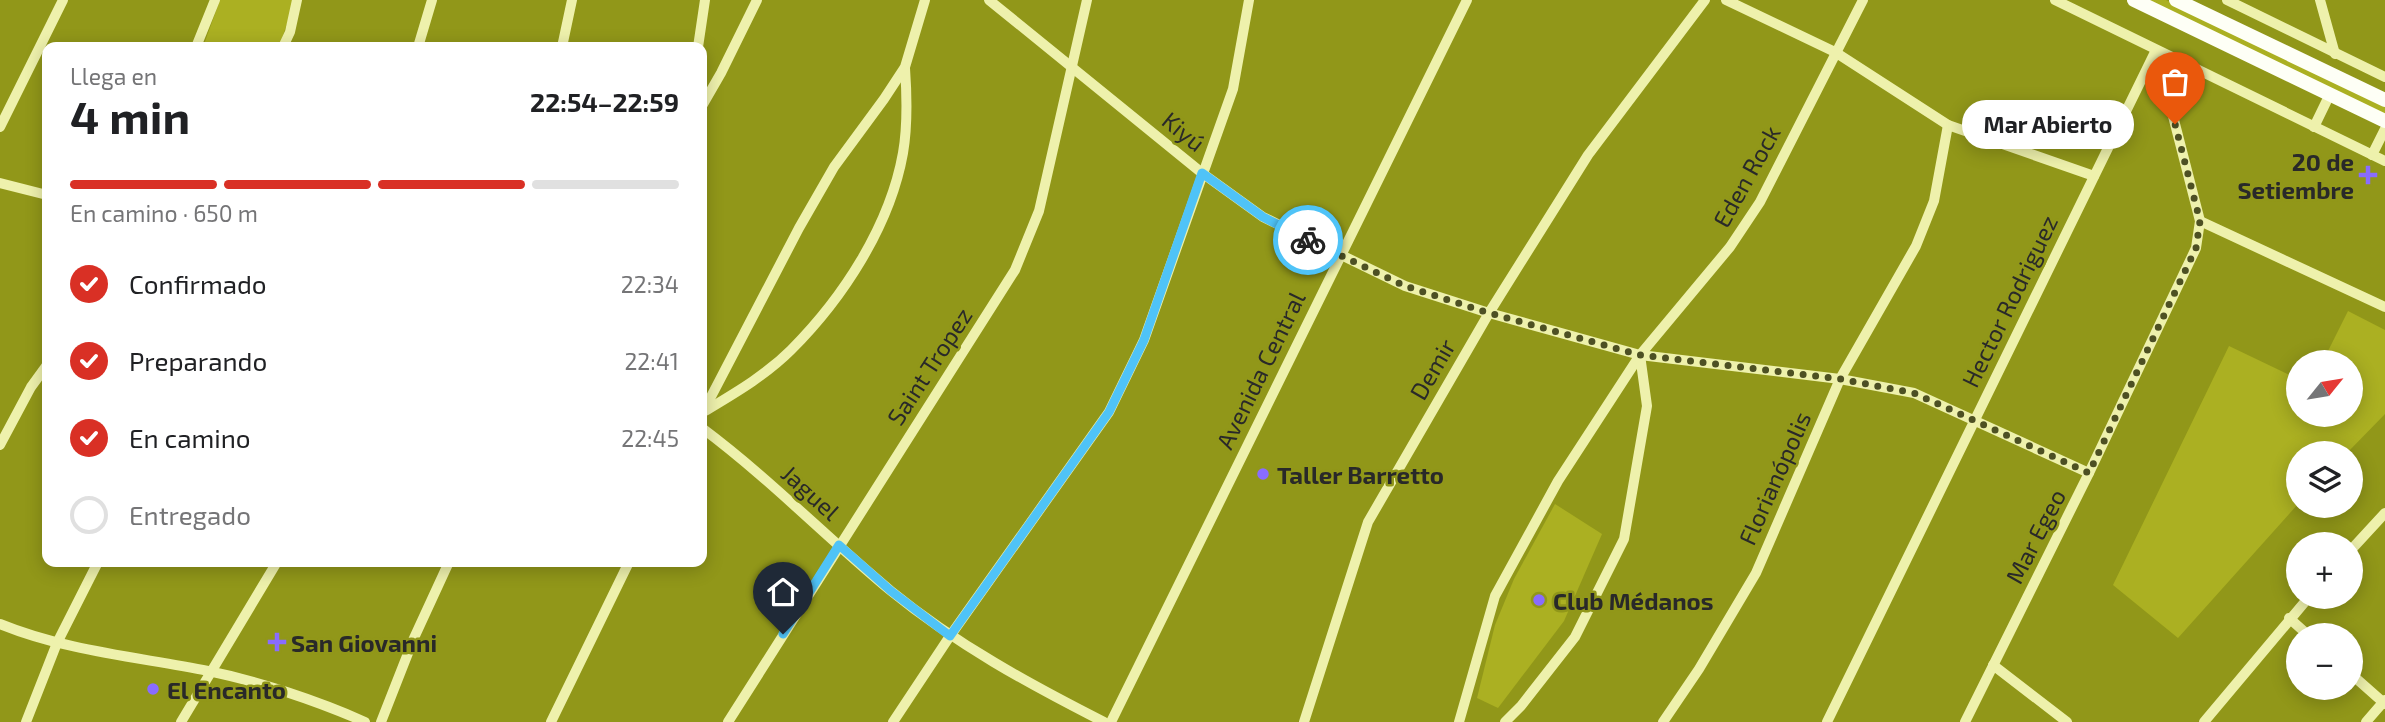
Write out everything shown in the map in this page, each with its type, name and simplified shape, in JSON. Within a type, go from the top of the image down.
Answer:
[{"type":"main road","points":[[2134,0],[2385,121]]},
{"type":"main road","points":[[2176,0],[2385,100]]},
{"type":"street","points":[[42,42],[63,0]]},
{"type":"street","points":[[198,42],[215,0]]},
{"type":"street","points":[[285,42],[297,0]]},
{"type":"street","points":[[419,42],[432,0]]},
{"type":"street","points":[[563,42],[572,0]]},
{"type":"street","points":[[699,42],[705,0]]},
{"type":"street","points":[[707,98],[722,74],[757,0]]},
{"type":"street","points":[[707,403],[834,167],[905,67],[925,0]]},
{"type":"street","name":"Kiyú","points":[[989,0],[1202,173],[1263,217],[1405,286],[1489,313],[1640,355],[1840,379],[1914,393],[2089,473]]},
{"type":"street","name":"Saint Tropez","points":[[728,722],[1015,270],[1039,211],[1087,0]]},
{"type":"street","points":[[893,722],[950,636],[1109,412],[1144,340],[1233,89],[1248,0]]},
{"type":"street","name":"Avenida Central","points":[[1111,722],[1466,0]]},
{"type":"street","name":"Demir","points":[[1304,722],[1368,522],[1489,313],[1588,155],[1705,0]]},
{"type":"street","points":[[1726,0],[1835,52],[1948,125],[2094,176]]},
{"type":"street","name":"Eden Rock","points":[[1459,722],[1496,596],[1558,481],[1640,355],[1730,247],[1760,202],[1863,0]]},
{"type":"street","points":[[2055,0],[2385,162]]},
{"type":"street","points":[[2227,0],[2385,77]]},
{"type":"street","points":[[2320,0],[2335,54]]},
{"type":"street","points":[[0,127],[42,42]]},
{"type":"street","name":"Hector Rodriguez","points":[[1827,722],[2157,50]]},
{"type":"street","name":"Mar Egeo","points":[[1965,722],[2089,473],[2196,248],[2200,221],[2157,50]]},
{"type":"street","points":[[707,410],[751,383],[791,351],[825,311],[858,264],[886,211],[902,154],[908,108],[905,67]]},
{"type":"street","points":[[2314,127],[2330,94]]},
{"type":"street","name":"Florianópolis","points":[[1663,722],[1699,669],[1756,573],[1840,379],[1916,246],[1934,201],[1948,125]]},
{"type":"street","points":[[2372,155],[2385,129]]},
{"type":"street","points":[[0,183],[42,194]]},
{"type":"street","points":[[2200,221],[2385,307]]},
{"type":"street","points":[[1505,722],[1521,706],[1575,637],[1624,539],[1647,406],[1640,355]]},
{"type":"street","points":[[0,444],[42,372]]},
{"type":"street","name":"Jaguel","points":[[707,432],[741,457],[891,591],[950,636],[1034,686],[1104,722]]},
{"type":"street","points":[[2363,537],[2385,513]]},
{"type":"street","points":[[26,722],[57,643],[95,567]]},
{"type":"street","points":[[181,722],[274,567]]},
{"type":"street","points":[[381,722],[414,638],[447,567]]},
{"type":"street","points":[[551,722],[627,567]]},
{"type":"street","points":[[2204,722],[2298,609]]},
{"type":"street","points":[[2289,618],[2295,623]]},
{"type":"street","points":[[0,624],[57,643],[212,671],[314,701],[365,722]]},
{"type":"street","points":[[1993,665],[2067,722]]},
{"type":"street","points":[[2363,684],[2384,702],[2366,722]]},
{"type":"shaded area","points":[[220,0],[295,0],[281,42],[205,42]]},
{"type":"shaded area","points":[[2145,0],[2166,0],[2385,105],[2385,115]]},
{"type":"shaded area","points":[[2348,311],[2385,330],[2385,414],[2359,441],[2286,441],[2286,517],[2178,638],[2113,585],[2229,346],[2286,373],[2286,427],[2363,427],[2363,350],[2328,350]]},
{"type":"shaded area","name":"Club Médanos","points":[[1555,504],[1602,534],[1564,621],[1498,708],[1477,698],[1495,625],[1514,579]]},
{"type":"way so far","points":[[1308,240],[1405,286],[1489,313],[1640,355],[1840,379],[1914,393],[2089,473],[2196,248],[2200,221],[2175,124]]},
{"type":"place","name":"Mar Abierto","points":[[2175,124]]},
{"type":"place","name":"20 de Setiembre","points":[[2368,175]]},
{"type":"place","name":"Taller Barretto","points":[[1263,474]]},
{"type":"place","name":"Club Médanos","points":[[1539,600]]},
{"type":"place","name":"San Giovanni","points":[[277,642]]},
{"type":"place","name":"El Encanto","points":[[153,689]]},
{"type":"route","points":[[783,634],[839,545],[891,591],[950,636],[1109,412],[1144,340],[1202,173],[1263,217],[1308,240]]}]
